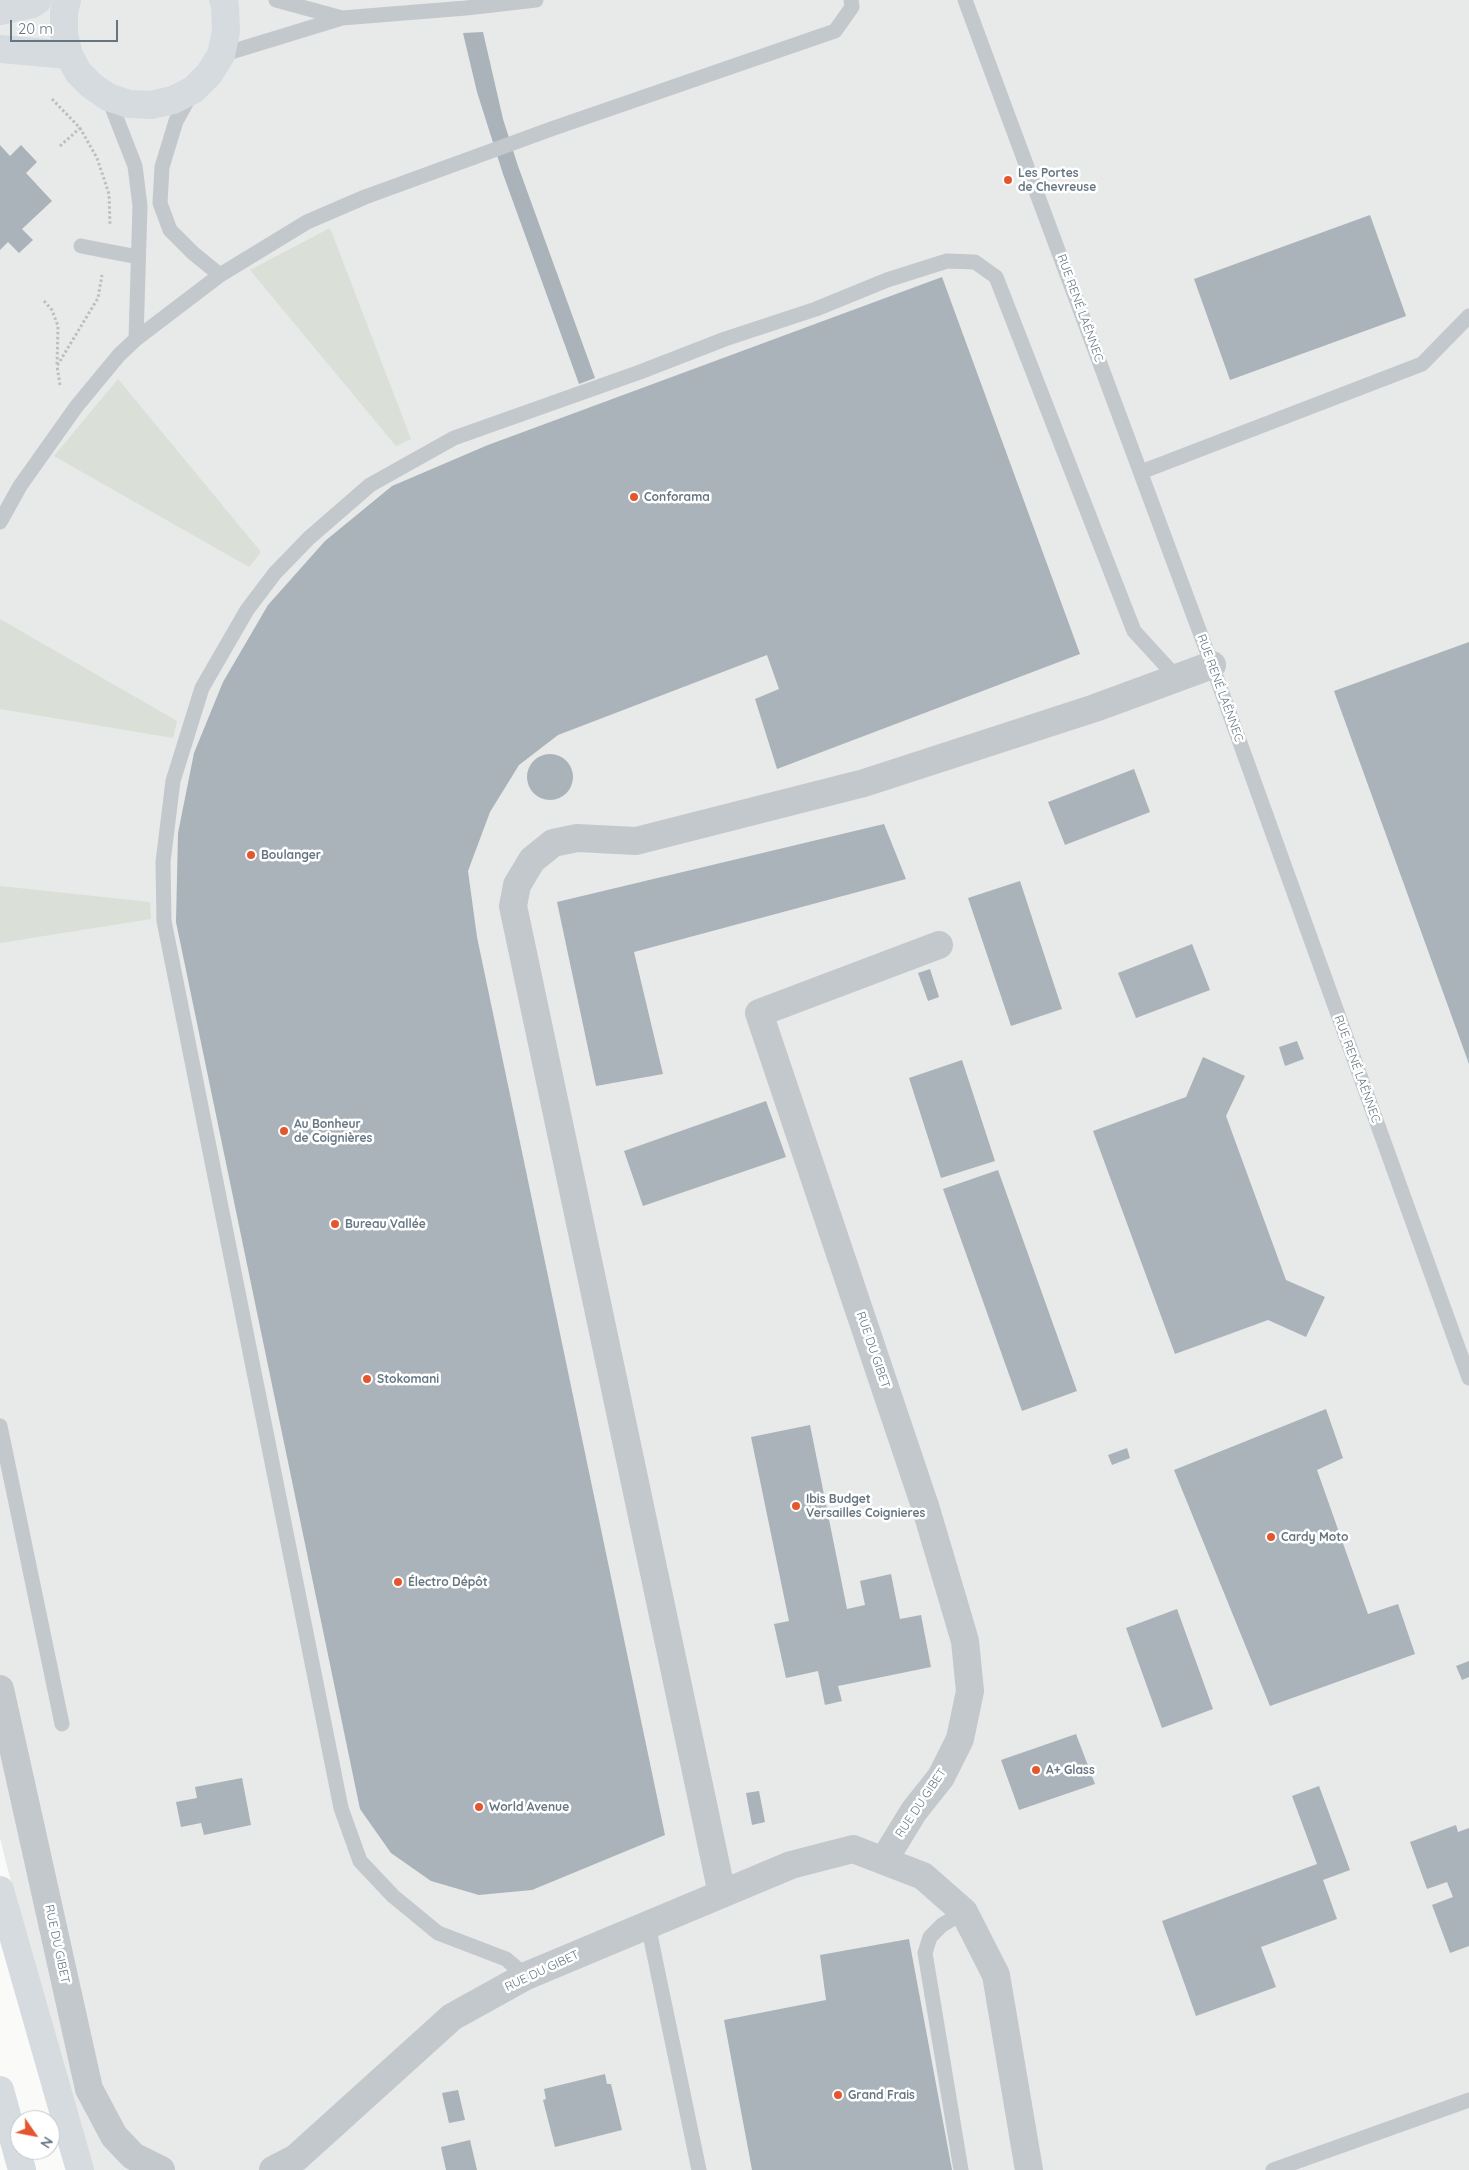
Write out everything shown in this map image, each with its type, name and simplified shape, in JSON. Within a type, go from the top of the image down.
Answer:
[{"type":"street","points":[[0,11],[32,4],[38,0]]},
{"type":"street","points":[[67,0],[64,12],[64,34],[69,55],[85,79],[108,97],[129,104],[151,105],[172,100],[193,90],[209,74],[221,55],[226,31],[223,0]]},
{"type":"street","points":[[0,49],[69,55]]},
{"type":"street","points":[[722,1894],[513,906],[517,885],[532,860],[553,843],[577,838],[636,841],[864,783],[1095,708],[1212,665]]},
{"type":"street","name":"RUE DU GIBET","points":[[884,1860],[914,1811],[941,1777],[960,1739],[970,1690],[965,1641],[926,1509],[759,1013],[939,945]]},
{"type":"street","name":"RUE DU GIBET","points":[[0,1689],[89,2090],[114,2136],[133,2156],[161,2170]]},
{"type":"street","name":"RUE DU GIBET","points":[[273,2170],[296,2158],[452,2017],[526,1976],[791,1865],[853,1849],[923,1876],[964,1912],[996,1975],[1029,2170]]},
{"type":"street","points":[[0,1890],[80,2170]]},
{"type":"street","points":[[0,2090],[22,2170]]},
{"type":"lane","points":[[276,0],[342,18]]},
{"type":"lane","points":[[221,55],[342,18],[536,0]]},
{"type":"lane","points":[[0,522],[20,486],[76,407],[118,355],[220,275],[307,222],[365,198],[625,103],[835,31],[852,7],[851,0]]},
{"type":"lane","name":"RUE RENÉ LAËNNEC","points":[[965,0],[1212,665],[1469,1378]]},
{"type":"lane","points":[[193,90],[176,121],[162,167],[160,203],[170,230],[193,253],[220,275]]},
{"type":"lane","points":[[108,97],[135,166],[140,206],[136,339]]},
{"type":"lane","points":[[82,246],[138,257]]},
{"type":"lane","points":[[526,1976],[506,1959],[438,1933],[393,1896],[360,1861],[341,1808],[164,921],[163,862],[173,781],[202,688],[247,610],[275,574],[309,538],[370,485],[454,438],[816,309],[887,280],[947,261],[976,262],[996,276],[1134,631],[1177,678]]},
{"type":"lane","points":[[1141,472],[1422,364],[1469,316]]},
{"type":"lane","points":[[0,1426],[62,1724]]},
{"type":"lane","points":[[961,2170],[925,1953],[930,1937],[942,1925],[964,1912]]},
{"type":"lane","points":[[648,1925],[699,2170]]},
{"type":"lane","points":[[1273,2170],[1469,2100]]},
{"type":"path","points":[[60,146],[80,128]]},
{"type":"path","points":[[44,301],[52,310],[58,326],[57,366]]},
{"type":"shaded area","points":[[0,0],[1469,0],[1469,2170],[83,2170],[0,1838]]},
{"type":"shaded area","points":[[330,228],[411,439],[396,446],[250,270]]},
{"type":"shaded area","points":[[118,379],[261,552],[249,567],[54,456]]},
{"type":"shaded area","points":[[0,619],[177,721],[173,738],[0,709]]},
{"type":"shaded area","points":[[0,886],[150,902],[151,919],[0,943]]},
{"type":"building","points":[[483,32],[503,119],[518,166],[595,378],[579,384],[503,174],[477,92],[463,33]]},
{"type":"building","points":[[0,145],[10,156],[21,145],[37,162],[26,173],[52,201],[22,229],[33,240],[19,253],[8,242],[0,250]]},
{"type":"building","points":[[1370,215],[1406,316],[1230,380],[1194,279]]},
{"type":"building","points":[[942,277],[1080,654],[777,769],[755,699],[779,689],[767,655],[558,735],[519,765],[490,812],[468,871],[477,937],[665,1835],[532,1890],[479,1895],[431,1881],[391,1853],[360,1809],[176,922],[178,833],[194,753],[223,682],[268,605],[325,541],[392,486],[488,445]]},
{"type":"building","points":[[1469,642],[1469,1064],[1334,691]]},
{"type":"building","points":[[545,754],[555,754],[567,760],[572,768],[572,786],[567,794],[559,799],[545,800],[537,797],[530,790],[527,782],[527,772],[530,764],[537,757]]},
{"type":"building","points":[[1134,769],[1150,812],[1065,845],[1048,802]]},
{"type":"building","points":[[884,824],[906,879],[634,952],[663,1074],[596,1086],[557,902]]},
{"type":"building","points":[[1020,881],[1062,1009],[1011,1026],[968,898]]},
{"type":"building","points":[[1192,944],[1210,990],[1136,1018],[1118,973]]},
{"type":"building","points":[[930,969],[939,997],[928,1001],[918,973]]},
{"type":"building","points":[[1297,1041],[1304,1059],[1285,1066],[1279,1047]]},
{"type":"building","points":[[1203,1057],[1245,1076],[1226,1116],[1286,1280],[1325,1297],[1306,1337],[1268,1320],[1175,1354],[1093,1131],[1186,1097]]},
{"type":"building","points":[[962,1060],[995,1161],[941,1178],[909,1078]]},
{"type":"building","points":[[766,1101],[786,1157],[643,1206],[624,1151]]},
{"type":"building","points":[[998,1170],[1077,1391],[1022,1411],[943,1189]]},
{"type":"building","name":"Cardy Moto","points":[[1326,1409],[1343,1458],[1317,1470],[1368,1614],[1398,1604],[1415,1654],[1270,1706],[1174,1470]]},
{"type":"building","name":"Ibis Budget Versailles Coignieres","points":[[810,1425],[847,1609],[865,1605],[860,1581],[891,1574],[900,1619],[921,1615],[931,1667],[838,1686],[842,1701],[825,1705],[818,1671],[786,1678],[774,1624],[789,1621],[751,1437]]},
{"type":"building","points":[[1127,1448],[1130,1458],[1112,1465],[1108,1455]]},
{"type":"building","points":[[1177,1609],[1213,1709],[1162,1728],[1126,1628]]},
{"type":"building","points":[[1469,1661],[1469,1677],[1462,1680],[1456,1666]]},
{"type":"building","points":[[1076,1734],[1095,1784],[1019,1810],[1001,1760]]},
{"type":"building","points":[[242,1778],[251,1825],[204,1835],[201,1823],[181,1827],[176,1802],[197,1798],[195,1787]]},
{"type":"building","points":[[1319,1786],[1350,1870],[1323,1880],[1337,1919],[1261,1947],[1276,1987],[1196,2016],[1162,1921],[1317,1864],[1292,1796]]},
{"type":"building","points":[[759,1791],[765,1822],[752,1825],[746,1793]]},
{"type":"building","points":[[1456,1825],[1458,1832],[1469,1828],[1469,1946],[1450,1953],[1432,1905],[1453,1897],[1447,1882],[1427,1889],[1410,1842]]},
{"type":"building","name":"Grand Frais","points":[[909,1939],[952,2170],[752,2170],[724,2020],[826,2000],[820,1955]]},
{"type":"building","points":[[605,2074],[607,2084],[611,2084],[622,2130],[555,2147],[543,2100],[546,2099],[544,2089]]},
{"type":"building","points":[[458,2090],[465,2120],[449,2123],[442,2093]]},
{"type":"building","points":[[470,2140],[477,2170],[446,2170],[441,2147]]},
{"type":"place","name":"Les Portes de Chevreuse","points":[[1008,180]]},
{"type":"place","name":"Conforama","points":[[634,497]]},
{"type":"place","name":"Boulanger","points":[[251,855]]},
{"type":"place","name":"Au Bonheur de Coignières","points":[[284,1131]]},
{"type":"place","name":"Bureau Vallée","points":[[335,1224]]},
{"type":"place","name":"Stokomani","points":[[367,1379]]},
{"type":"place","name":"Ibis Budget Versailles Coignieres","points":[[796,1506]]},
{"type":"place","name":"Cardy Moto","points":[[1271,1537]]},
{"type":"place","name":"Électro Dépôt","points":[[398,1582]]},
{"type":"place","name":"A+ Glass","points":[[1036,1770]]},
{"type":"place","name":"World Avenue","points":[[479,1807]]},
{"type":"place","name":"Grand Frais","points":[[838,2095]]}]
